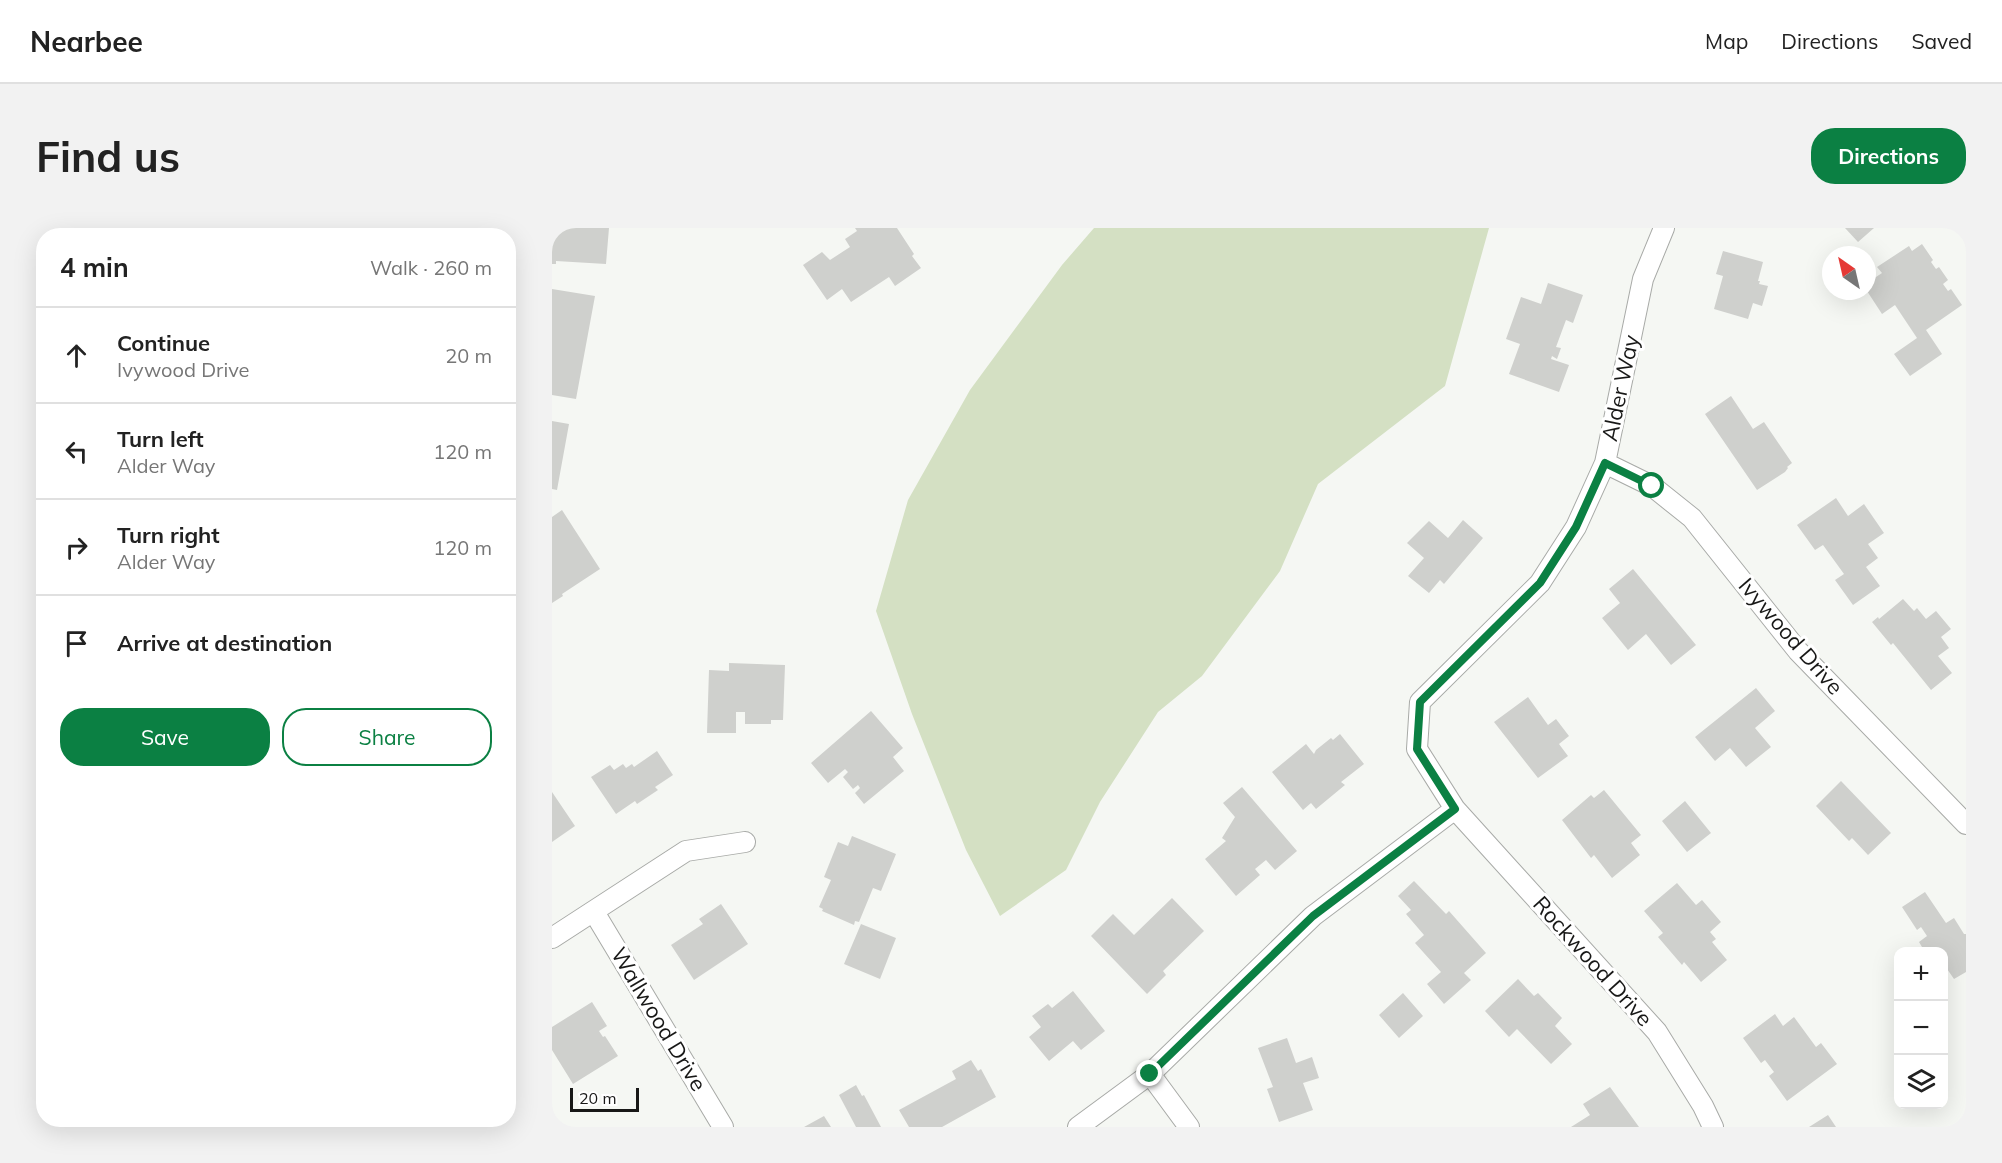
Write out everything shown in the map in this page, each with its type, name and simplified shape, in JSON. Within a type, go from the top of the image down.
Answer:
[{"type":"street","name":"Alder Way","points":[[1455,809],[1417,749],[1420,702],[1540,583],[1576,527],[1605,463],[1642,279],[1664,228]]},
{"type":"street","name":"Ivywood Drive","points":[[1605,463],[1652,486],[1692,518],[1798,651],[1966,824]]},
{"type":"street","points":[[1078,1127],[1150,1074],[1313,916],[1455,809]]},
{"type":"street","name":"Rockwood Drive","points":[[1455,809],[1657,1032],[1703,1106],[1713,1127]]},
{"type":"street","points":[[552,938],[686,851],[744,842]]},
{"type":"street","name":"Wallwood Drive","points":[[594,912],[723,1127]]},
{"type":"street","points":[[1150,1074],[1189,1127]]},
{"type":"green space","points":[[1094,228],[1489,228],[1445,386],[1318,484],[1280,571],[1202,676],[1158,712],[1100,802],[1066,870],[1000,916],[966,850],[912,714],[876,611],[908,500],[970,390],[1062,265]]},
{"type":"building","points":[[561,228],[609,228],[606,264],[556,261],[556,264],[552,264],[552,232],[561,233]]},
{"type":"building","points":[[855,228],[897,228],[921,268],[895,286],[889,277],[851,302],[842,289],[827,300],[803,265],[822,252],[830,260],[850,247],[845,239],[857,231]]},
{"type":"building","points":[[1845,228],[1874,228],[1858,242]]},
{"type":"building","points":[[1922,244],[1936,269],[1939,267],[1948,280],[1943,284],[1948,291],[1951,289],[1962,305],[1926,330],[1942,354],[1910,376],[1894,354],[1917,338],[1895,305],[1882,314],[1873,300],[1876,300],[1876,277],[1882,273],[1877,267],[1909,246],[1912,251]]},
{"type":"building","points":[[1723,251],[1763,262],[1758,281],[1760,281],[1759,284],[1768,286],[1762,306],[1753,303],[1748,319],[1714,309],[1723,276],[1716,274]]},
{"type":"building","points":[[1548,283],[1583,295],[1573,323],[1566,320],[1556,347],[1561,348],[1557,359],[1552,356],[1551,359],[1569,365],[1559,392],[1509,374],[1520,344],[1506,339],[1521,297],[1541,304]]},
{"type":"building","points":[[552,289],[595,296],[576,399],[552,395]]},
{"type":"building","points":[[1731,396],[1753,429],[1764,422],[1792,463],[1785,472],[1757,490],[1705,414]]},
{"type":"building","points":[[552,421],[569,424],[557,490],[552,489]]},
{"type":"building","points":[[1836,498],[1848,516],[1864,504],[1884,533],[1868,544],[1878,558],[1866,567],[1880,586],[1853,605],[1835,580],[1844,574],[1823,545],[1815,550],[1797,525]]},
{"type":"building","points":[[562,510],[600,569],[552,603],[552,517]]},
{"type":"building","points":[[1463,520],[1483,538],[1444,584],[1440,580],[1429,593],[1408,576],[1424,558],[1407,543],[1429,521],[1448,538]]},
{"type":"building","points":[[1633,569],[1696,645],[1671,665],[1646,634],[1628,650],[1602,618],[1620,603],[1609,589]]},
{"type":"building","points":[[1903,599],[1914,611],[1917,608],[1926,619],[1936,611],[1951,629],[1941,637],[1949,648],[1938,656],[1952,673],[1931,690],[1893,643],[1891,645],[1872,622]]},
{"type":"building","points":[[729,663],[785,665],[783,720],[771,720],[771,724],[745,724],[745,712],[736,712],[736,733],[707,733],[709,670],[729,671]]},
{"type":"building","points":[[1756,688],[1775,711],[1755,728],[1771,747],[1746,767],[1730,748],[1715,761],[1695,737]]},
{"type":"building","points":[[1528,697],[1548,725],[1556,719],[1569,736],[1559,744],[1568,756],[1538,778],[1494,722]]},
{"type":"building","points":[[871,711],[903,748],[893,757],[904,771],[864,804],[855,793],[860,788],[858,785],[853,789],[843,777],[848,772],[845,769],[828,783],[811,763]]},
{"type":"building","points":[[1340,734],[1364,764],[1341,782],[1345,785],[1316,809],[1311,803],[1303,810],[1272,772],[1306,744],[1314,754],[1331,738],[1333,740]]},
{"type":"building","points":[[657,751],[673,775],[655,787],[658,790],[637,804],[635,801],[616,814],[591,777],[610,765],[614,770],[623,764],[626,768],[632,764],[634,767]]},
{"type":"building","points":[[1841,781],[1891,833],[1868,855],[1852,838],[1849,841],[1816,806]]},
{"type":"building","points":[[1242,787],[1297,851],[1275,870],[1266,860],[1255,869],[1260,875],[1236,896],[1205,859],[1226,841],[1222,838],[1235,817],[1223,803]]},
{"type":"building","points":[[1604,790],[1641,835],[1631,843],[1640,855],[1612,878],[1594,855],[1591,858],[1562,820],[1591,795],[1594,798]]},
{"type":"building","points":[[552,792],[575,826],[552,842]]},
{"type":"building","points":[[1685,801],[1711,833],[1687,852],[1662,821]]},
{"type":"building","points":[[852,836],[896,854],[881,891],[873,888],[859,922],[855,921],[854,925],[822,911],[823,909],[819,907],[831,880],[824,877],[838,842],[848,846]]},
{"type":"building","points":[[1414,881],[1446,914],[1449,911],[1486,953],[1464,973],[1471,980],[1444,1004],[1427,984],[1441,972],[1415,943],[1424,935],[1406,914],[1411,910],[1398,896]]},
{"type":"building","points":[[1677,883],[1696,905],[1702,900],[1721,922],[1710,932],[1716,939],[1712,942],[1727,960],[1701,982],[1684,962],[1682,965],[1658,937],[1663,933],[1644,911]]},
{"type":"building","points":[[1925,892],[1946,923],[1954,918],[1966,934],[1966,972],[1954,979],[1948,970],[1948,947],[1922,947],[1919,942],[1927,936],[1921,927],[1917,930],[1902,907]]},
{"type":"building","points":[[1172,898],[1204,931],[1163,971],[1166,975],[1147,994],[1091,936],[1113,914],[1134,935]]},
{"type":"building","points":[[721,904],[748,944],[694,980],[671,945],[703,924],[699,919]]},
{"type":"building","points":[[861,924],[896,938],[880,979],[844,964]]},
{"type":"building","points":[[1518,979],[1534,996],[1538,993],[1562,1018],[1555,1026],[1572,1044],[1551,1064],[1517,1029],[1509,1037],[1485,1011]]},
{"type":"building","points":[[1073,991],[1105,1031],[1081,1050],[1073,1041],[1049,1061],[1029,1037],[1041,1027],[1032,1016],[1048,1004],[1052,1008]]},
{"type":"building","points":[[1403,993],[1423,1016],[1399,1038],[1379,1015]]},
{"type":"building","points":[[592,1002],[607,1026],[599,1031],[618,1056],[573,1084],[552,1050],[552,1027]]},
{"type":"building","points":[[1775,1014],[1783,1026],[1794,1017],[1816,1047],[1821,1043],[1837,1064],[1787,1101],[1769,1076],[1774,1072],[1765,1060],[1761,1063],[1743,1038]]},
{"type":"building","points":[[1287,1038],[1296,1063],[1312,1057],[1319,1078],[1303,1083],[1313,1110],[1279,1122],[1267,1089],[1273,1087],[1258,1048]]},
{"type":"building","points":[[971,1060],[978,1071],[981,1069],[996,1097],[942,1127],[909,1127],[899,1110],[956,1079],[952,1071]]},
{"type":"building","points":[[856,1085],[881,1127],[856,1127],[839,1095]]},
{"type":"building","points":[[1610,1087],[1639,1127],[1571,1127],[1590,1115],[1583,1104]]},
{"type":"building","points":[[1828,1115],[1836,1127],[1809,1127]]},
{"type":"building","points":[[824,1116],[831,1127],[804,1127]]},
{"type":"route","points":[[1150,1074],[1313,916],[1455,809],[1417,749],[1420,702],[1540,583],[1576,527],[1605,463],[1652,486]]}]
